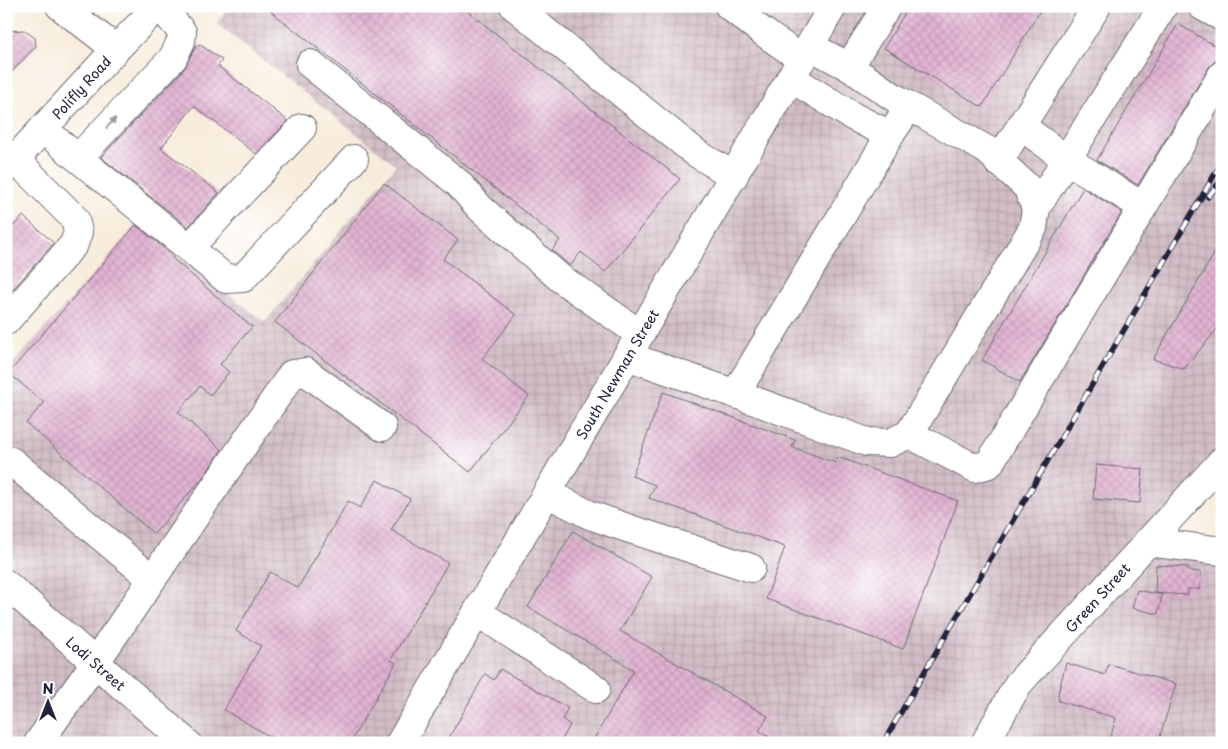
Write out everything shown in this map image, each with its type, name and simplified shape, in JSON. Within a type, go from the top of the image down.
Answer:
[{"type":"street","points":[[60,6],[116,49]]},
{"type":"street","points":[[78,158],[173,58],[181,41],[182,32],[159,6]]},
{"type":"street","name":"Polifly Road","points":[[11,164],[116,49],[159,6]]},
{"type":"street","points":[[514,6],[696,153],[734,176]]},
{"type":"street","points":[[729,6],[801,61],[854,117],[890,135]]},
{"type":"street","name":"South Newman Street","points":[[400,743],[834,6]]},
{"type":"street","points":[[849,67],[887,6]]},
{"type":"street","points":[[998,162],[1097,6]]},
{"type":"street","points":[[310,64],[458,182],[480,208],[634,345],[736,394],[867,442],[890,442],[909,434],[1034,228],[1036,208],[1163,6]]},
{"type":"street","points":[[1202,6],[1222,17]]},
{"type":"street","points":[[801,61],[849,67],[895,98],[987,150],[998,162],[1028,187],[1036,208]]},
{"type":"street","points":[[909,434],[975,468],[989,464],[1222,75]]},
{"type":"street","points":[[736,394],[909,106]]},
{"type":"street","points":[[1021,126],[1066,160],[1142,207]]},
{"type":"street","points":[[189,248],[302,128]]},
{"type":"street","points":[[43,129],[226,279],[243,278],[354,160]]},
{"type":"street","points":[[6,321],[74,244],[78,232],[75,219],[11,164]]},
{"type":"street","points":[[38,743],[95,663],[292,374],[306,372],[382,427]]},
{"type":"street","points":[[11,460],[152,579]]},
{"type":"street","name":"Green Street","points":[[985,743],[1018,684],[1222,461]]},
{"type":"street","points":[[547,493],[590,515],[751,568]]},
{"type":"street","points":[[1148,542],[1222,551]]},
{"type":"street","name":"Lodi Street","points":[[6,584],[187,743]]},
{"type":"street","points":[[477,612],[596,689]]},
{"type":"shaded area","points":[[231,6],[1222,6],[1222,466],[1157,538],[1222,547],[1222,743],[6,743],[6,371],[139,224],[265,322],[396,165],[216,23]]},
{"type":"building","points":[[264,6],[461,6],[680,179],[605,272],[581,252],[570,266],[552,250],[560,240]]},
{"type":"building","points":[[909,6],[1043,6],[982,107],[884,48]]},
{"type":"building","points":[[1178,24],[1222,50],[1222,54],[1209,67],[1138,185],[1097,160]]},
{"type":"building","points":[[24,30],[35,38],[36,46],[6,78],[6,31]]},
{"type":"building","points":[[199,44],[222,60],[218,66],[288,121],[256,154],[194,106],[161,148],[219,193],[188,227],[101,157],[184,69],[193,51]]},
{"type":"building","points":[[384,183],[458,240],[443,259],[516,315],[482,359],[529,396],[470,472],[275,322]]},
{"type":"building","points":[[1083,188],[1122,212],[1020,382],[982,360]]},
{"type":"building","points":[[23,216],[54,243],[6,297],[6,234]]},
{"type":"building","points":[[136,225],[174,256],[172,258],[252,327],[220,364],[229,372],[210,395],[200,386],[178,412],[222,450],[204,476],[154,534],[26,423],[44,403],[9,373]]},
{"type":"building","points":[[1222,240],[1222,323],[1184,369],[1153,359]]},
{"type":"building","points":[[663,392],[795,440],[792,447],[836,463],[838,457],[958,501],[903,649],[766,599],[785,547],[649,498],[655,485],[632,476]]},
{"type":"building","points":[[1096,465],[1143,469],[1140,503],[1093,499]]},
{"type":"building","points":[[377,480],[410,499],[391,530],[448,563],[391,660],[396,663],[350,743],[281,743],[224,710],[261,646],[236,631],[270,572],[298,588],[348,501],[360,508]]},
{"type":"building","points":[[573,531],[652,577],[620,631],[768,716],[759,731],[779,743],[605,743],[595,737],[634,670],[528,607]]},
{"type":"building","points":[[1156,565],[1188,567],[1188,571],[1201,572],[1200,589],[1188,589],[1188,595],[1155,593]]},
{"type":"building","points":[[1137,590],[1162,595],[1158,614],[1132,608]]},
{"type":"building","points":[[1066,663],[1105,675],[1109,664],[1176,684],[1158,743],[1109,743],[1116,718],[1059,701],[1058,694]]},
{"type":"building","points":[[500,669],[568,708],[562,719],[570,725],[560,743],[446,743],[485,674],[494,680]]},
{"type":"railway","points":[[883,743],[1222,162]]},
{"type":"railway","points":[[1208,197],[1222,179]]}]
